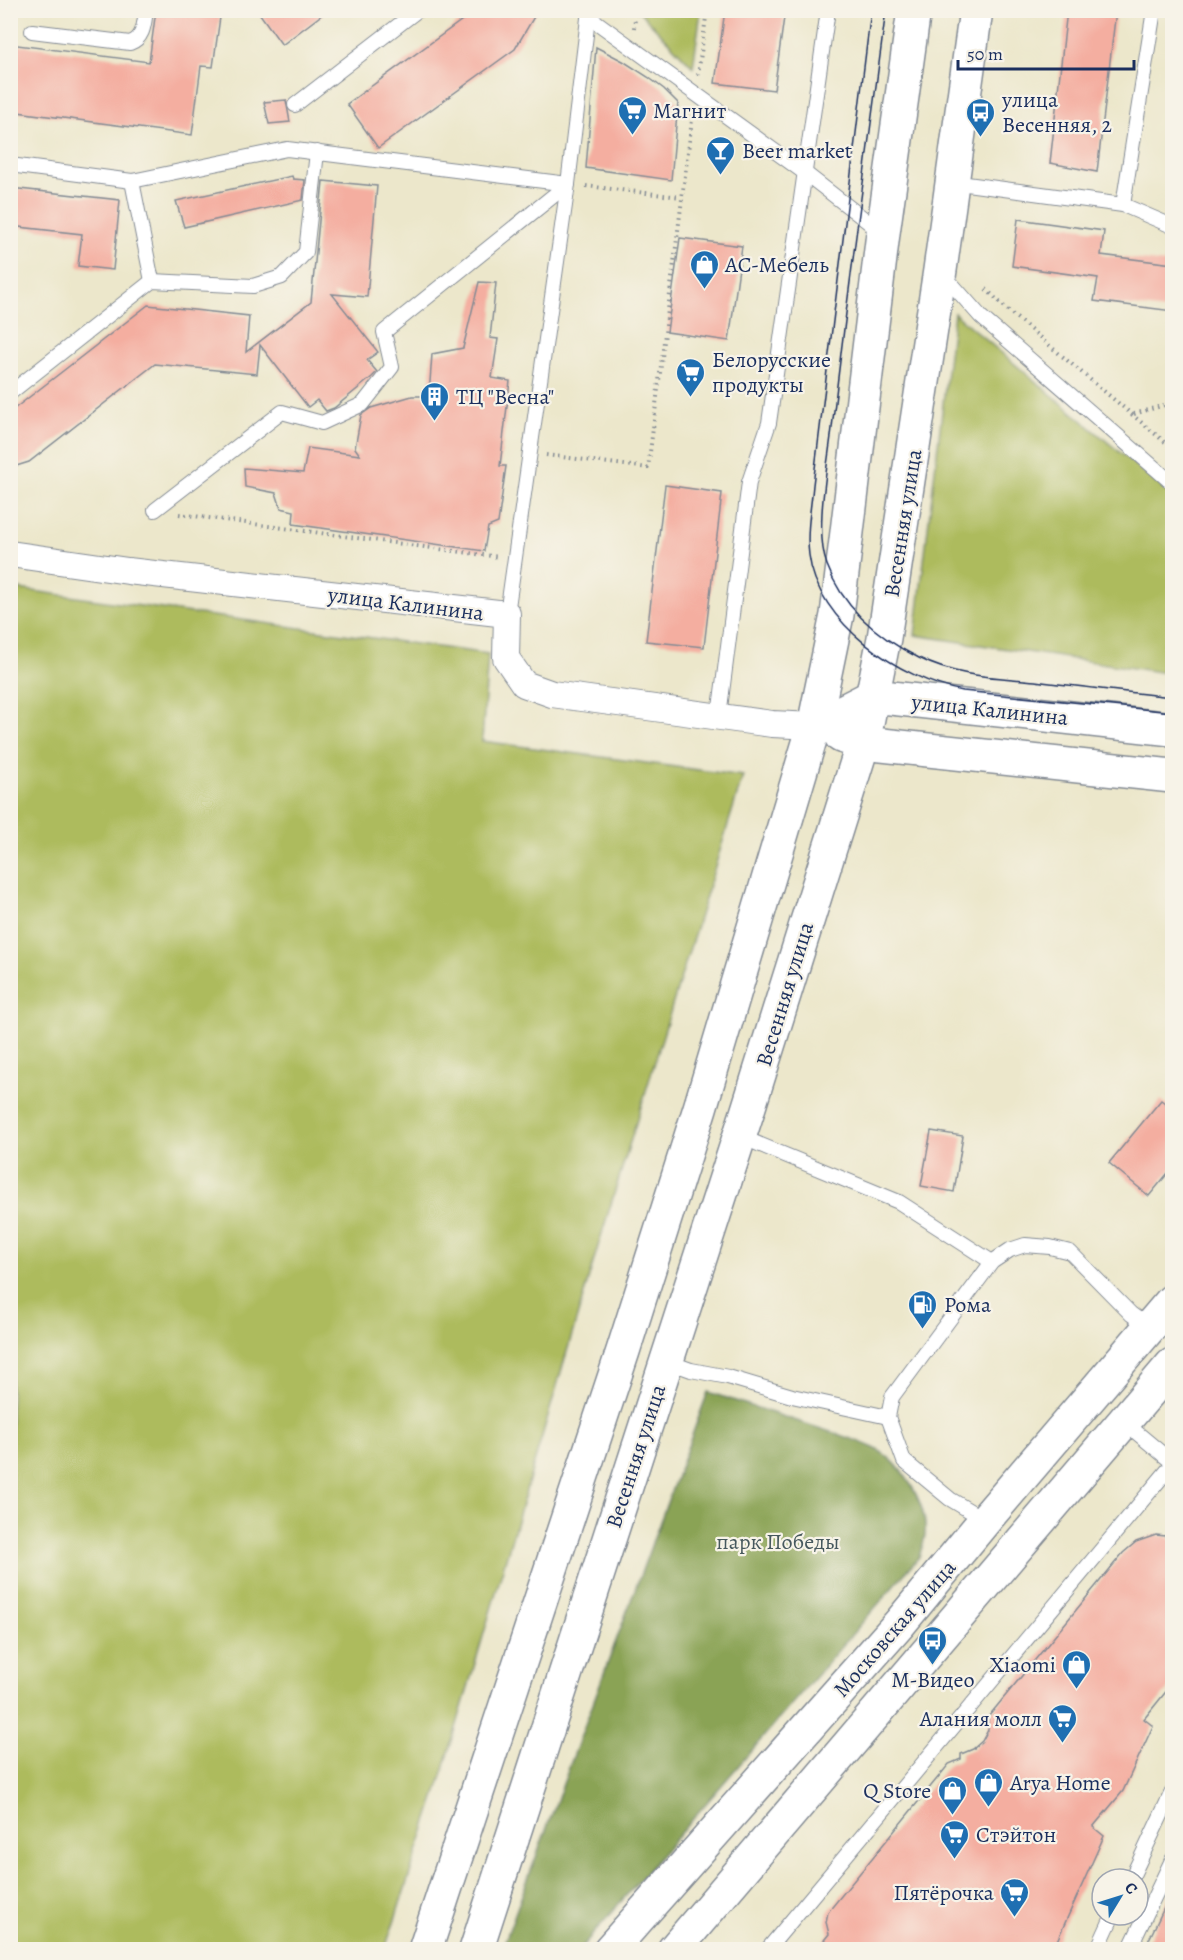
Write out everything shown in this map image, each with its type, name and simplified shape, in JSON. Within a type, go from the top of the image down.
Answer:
[{"type":"main road","name":"Весенняя улица","points":[[425,1950],[623,1351],[700,1108],[814,726],[837,615],[883,233],[915,10]]},
{"type":"main road","name":"Весенняя улица","points":[[476,1950],[739,1136],[863,743],[884,638],[940,270],[976,10]]},
{"type":"main road","name":"улица Калинина","points":[[814,726],[873,696],[1173,729]]},
{"type":"main road","name":"улица Калинина","points":[[814,726],[863,743],[1173,776]]},
{"type":"main road","name":"Московская улица","points":[[610,1950],[900,1623],[1173,1301]]},
{"type":"main road","name":"Московская улица","points":[[674,1950],[1173,1365]]},
{"type":"street","name":"улица Калинина","points":[[10,554],[507,614],[506,658],[524,684],[552,694],[772,724],[814,726]]},
{"type":"lane","points":[[32,30],[130,43],[139,38],[141,34],[146,10]]},
{"type":"lane","points":[[295,105],[418,10]]},
{"type":"lane","points":[[718,716],[749,482],[769,423],[828,10]]},
{"type":"lane","points":[[1123,205],[1154,10]]},
{"type":"lane","points":[[588,13],[883,233]]},
{"type":"lane","points":[[507,614],[568,184],[588,13]]},
{"type":"lane","points":[[10,165],[132,181],[287,149],[568,184]]},
{"type":"lane","points":[[10,393],[152,281],[253,286],[282,277],[306,252],[317,152]]},
{"type":"lane","points":[[132,181],[152,281]]},
{"type":"lane","points":[[952,182],[1123,205],[1173,226]]},
{"type":"lane","points":[[155,510],[282,412],[322,423],[363,404],[392,367],[384,332],[568,184]]},
{"type":"lane","points":[[940,270],[981,317],[1173,483]]},
{"type":"lane","points":[[739,1136],[899,1202],[992,1262]]},
{"type":"lane","points":[[985,1520],[950,1498],[904,1461],[888,1417],[892,1397],[992,1262],[1010,1250],[1025,1245],[1050,1247],[1070,1252],[1131,1314],[1150,1328]]},
{"type":"lane","points":[[666,1361],[691,1370],[728,1377],[792,1396],[888,1417]]},
{"type":"lane","points":[[766,1950],[1173,1463],[1124,1422]]},
{"type":"lane","points":[[1137,1867],[1173,1792]]},
{"type":"lane","points":[[1129,1950],[1173,1860]]},
{"type":"lane","points":[[1097,1950],[1108,1927]]},
{"type":"path","points":[[531,453],[648,468],[706,10]]},
{"type":"path","points":[[568,184],[681,197]]},
{"type":"path","points":[[986,289],[1012,315],[1173,448]]},
{"type":"path","points":[[1133,415],[1168,404],[1173,405]]},
{"type":"path","points":[[155,510],[503,558]]},
{"type":"green space","points":[[639,11],[701,11],[693,67]]},
{"type":"green space","points":[[954,313],[1172,496],[1172,674],[915,635]]},
{"type":"green space","points":[[11,588],[488,654],[482,741],[743,776],[599,1243],[438,1789],[385,1949],[11,1949]]},
{"type":"green space","name":"парк Победы","points":[[708,1392],[846,1437],[884,1454],[903,1473],[922,1510],[925,1535],[919,1557],[580,1949],[502,1949]]},
{"type":"building","points":[[156,10],[221,10],[213,67],[201,66],[192,135],[10,111],[10,44],[149,62]]},
{"type":"building","points":[[257,10],[328,10],[282,45]]},
{"type":"building","points":[[476,10],[538,10],[515,49],[378,148],[347,104]]},
{"type":"building","points":[[725,10],[785,10],[774,90],[715,83]]},
{"type":"building","points":[[1067,10],[1116,10],[1097,172],[1050,163]]},
{"type":"building","name":"Магнит","points":[[596,47],[648,77],[678,103],[671,180],[586,168]]},
{"type":"building","points":[[286,100],[290,122],[269,124],[264,102]]},
{"type":"building","points":[[292,176],[293,179],[305,180],[303,200],[184,227],[176,201]]},
{"type":"building","points":[[323,181],[377,186],[367,297],[332,294],[378,352],[367,360],[377,372],[372,377],[334,408],[326,411],[317,400],[308,407],[260,345],[257,374],[155,364],[29,462],[10,468],[10,412],[148,305],[249,316],[246,352],[311,302]]},
{"type":"building","points":[[10,188],[120,200],[113,270],[78,266],[82,234],[10,226]]},
{"type":"building","points":[[1018,219],[1104,231],[1101,255],[1173,264],[1173,311],[1094,301],[1098,278],[1012,266]]},
{"type":"building","name":"АС-Мебель","points":[[680,238],[742,246],[729,341],[667,332]]},
{"type":"building","name":"ТЦ \"Весна\"","points":[[479,282],[496,283],[490,338],[498,339],[492,378],[510,381],[500,466],[506,466],[498,523],[488,527],[484,551],[293,524],[294,511],[281,508],[276,493],[245,487],[244,468],[303,473],[308,448],[360,455],[355,448],[361,415],[371,408],[412,396],[429,396],[432,354],[463,348]]},
{"type":"building","points":[[665,485],[722,493],[704,647],[646,641]]},
{"type":"building","points":[[1161,1100],[1173,1109],[1173,1167],[1149,1196],[1109,1163]]},
{"type":"building","points":[[931,1131],[963,1136],[954,1192],[921,1186]]},
{"type":"building","name":"Алания молл","points":[[1156,1535],[1166,1536],[1173,1541],[1173,1683],[1144,1719],[1153,1726],[1123,1791],[1093,1827],[1104,1836],[1051,1950],[816,1950],[829,1934],[826,1922],[828,1912],[949,1764],[961,1759],[961,1754],[973,1749],[982,1741],[988,1730],[988,1717],[1123,1553],[1136,1542]]},
{"type":"building","points":[[1173,1889],[1173,1950],[1144,1950]]},
{"type":"tram line","points":[[871,10],[809,520],[809,555],[815,580],[828,603],[845,625],[866,644],[889,661],[914,675],[939,685],[963,691],[1172,712]]},
{"type":"tram line","points":[[886,10],[823,498],[823,551],[827,565],[842,595],[864,620],[904,650],[933,664],[961,673],[1172,697]]},
{"type":"place","name":"Магнит","points":[[632,136]]},
{"type":"place","name":"улица Весенняя, 2","points":[[981,138]]},
{"type":"place","name":"Beer market","points":[[721,176]]},
{"type":"place","name":"АС-Мебель","points":[[704,290]]},
{"type":"place","name":"Белорусские продукты","points":[[691,398]]},
{"type":"place","name":"ТЦ \"Весна\"","points":[[435,422]]},
{"type":"place","name":"Рома","points":[[923,1330]]},
{"type":"place","name":"М-Видео","points":[[933,1666]]},
{"type":"place","name":"Xiaomi","points":[[1077,1690]]},
{"type":"place","name":"Алания молл","points":[[1063,1744]]},
{"type":"place","name":"Arya Home","points":[[989,1808]]},
{"type":"place","name":"Q Store","points":[[952,1816]]},
{"type":"place","name":"Стэйтон","points":[[955,1860]]},
{"type":"place","name":"Пятёрочка","points":[[1015,1918]]}]
